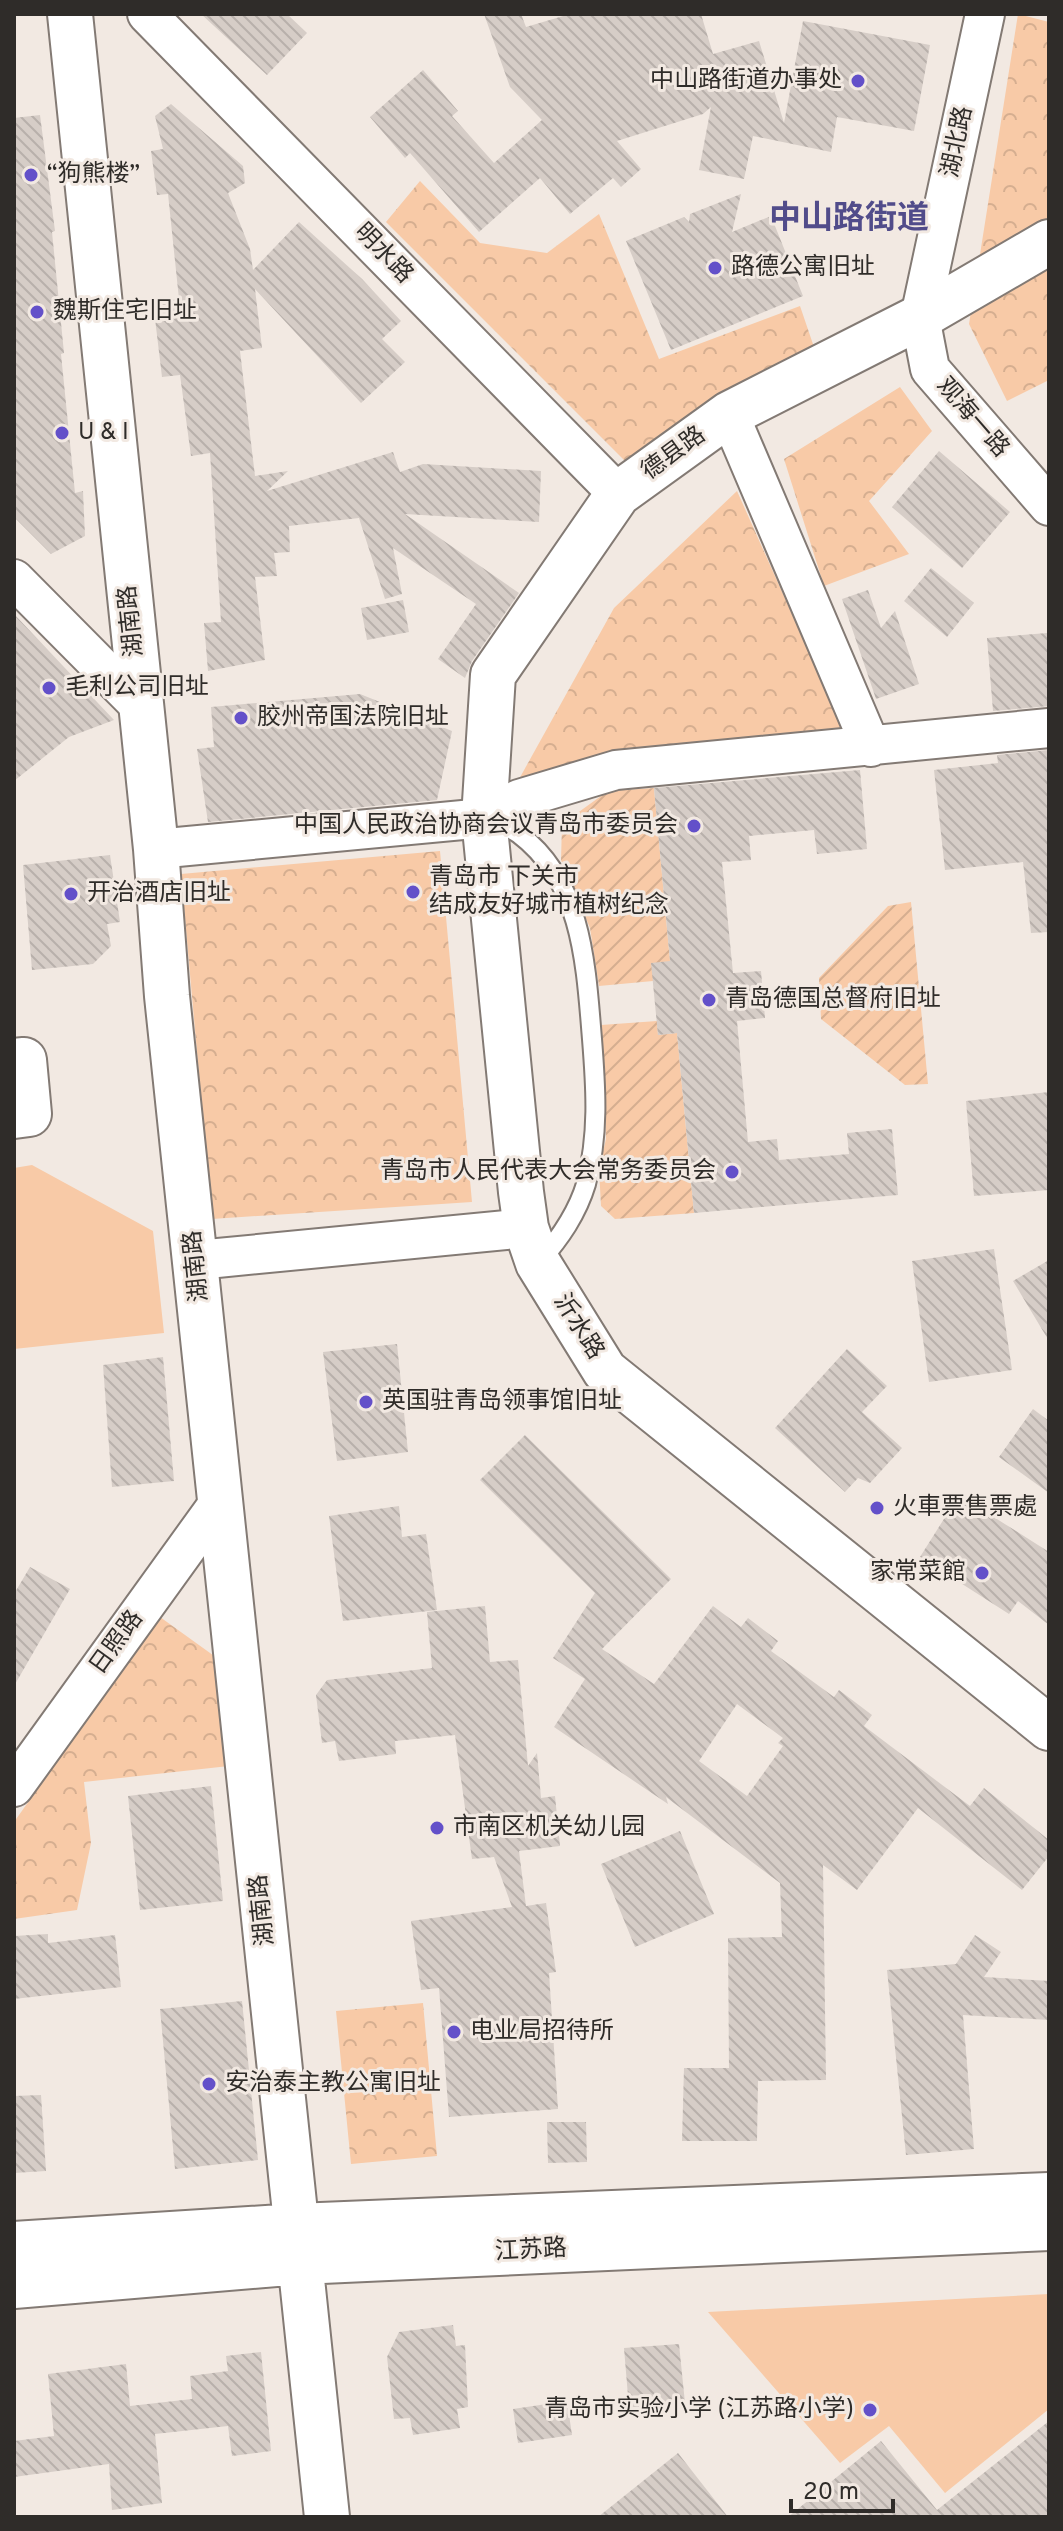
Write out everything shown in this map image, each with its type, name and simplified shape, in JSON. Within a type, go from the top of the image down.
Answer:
[{"type":"street","name":"湖南路","points":[[70,14],[156,849],[167,996],[327,2517]]},
{"type":"street","name":"明水路","points":[[147,14],[618,494]]},
{"type":"street","name":"湖北路","points":[[920,317],[985,14]]},
{"type":"street","name":"德县路","points":[[484,818],[493,675],[618,494],[729,414],[920,317],[1049,242]]},
{"type":"street","name":"观海一路","points":[[920,317],[930,369],[1049,506]]},
{"type":"street","points":[[729,414],[871,747]]},
{"type":"street","points":[[14,579],[140,706]]},
{"type":"street","points":[[156,849],[484,818],[519,799],[616,770],[1049,728]]},
{"type":"street","name":"沂水路","points":[[484,818],[532,1246],[605,1371],[1049,1728]]},
{"type":"street","points":[[14,1061],[24,1060],[29,1114],[14,1116]]},
{"type":"street","points":[[197,1260],[532,1246]]},
{"type":"street","name":"日照路","points":[[14,1787],[221,1500]]},
{"type":"street","name":"江苏路","points":[[14,2286],[298,2244],[1049,2195]]},
{"type":"street","name":"江苏路","points":[[14,2244],[298,2244],[1049,2228]]},
{"type":"lane","points":[[484,818],[519,833],[562,886],[577,922],[586,959],[597,1106],[594,1147],[585,1186],[570,1221],[532,1246]]},
{"type":"green space","points":[[1018,14],[1049,22],[1049,380],[1007,401],[969,324]]},
{"type":"green space","points":[[420,181],[480,243],[547,253],[599,214],[659,359],[800,306],[815,350],[628,464],[386,222]]},
{"type":"green space","points":[[900,387],[932,431],[869,501],[909,554],[824,586],[784,459]]},
{"type":"green space","points":[[737,491],[845,733],[518,781],[614,608]]},
{"type":"green space","points":[[654,788],[670,961],[653,981],[599,986],[590,928],[561,860],[562,824],[608,791]]},
{"type":"green space","points":[[440,851],[472,1202],[212,1219],[181,874]]},
{"type":"green space","points":[[911,902],[928,1084],[905,1085],[821,1019],[819,978],[888,906]]},
{"type":"green space","points":[[657,1021],[658,1035],[677,1033],[694,1213],[615,1219],[601,1206],[599,1169],[606,1139],[601,1025]]},
{"type":"green space","points":[[32,1165],[153,1231],[164,1333],[14,1349],[14,1168]]},
{"type":"green space","points":[[160,1617],[217,1658],[229,1766],[84,1782],[91,1843],[77,1910],[14,1919],[14,1822]]},
{"type":"green space","points":[[423,2003],[437,2156],[351,2164],[336,2011]]},
{"type":"green space","points":[[1049,2294],[1049,2409],[945,2493],[889,2426],[840,2463],[708,2312]]},
{"type":"building","points":[[201,14],[287,14],[307,33],[267,75]]},
{"type":"building","points":[[484,14],[521,14],[526,27],[570,14],[701,14],[713,54],[759,41],[784,123],[803,21],[930,45],[914,131],[837,117],[831,152],[753,136],[744,179],[699,170],[711,107],[703,114],[617,141],[641,169],[621,187],[613,178],[570,214],[540,178],[479,232],[410,153],[405,158],[370,117],[423,70],[458,111],[452,116],[494,163],[542,120],[510,87]]},
{"type":"building","points":[[171,104],[243,166],[245,183],[228,193],[250,249],[253,270],[299,222],[362,279],[401,321],[382,339],[405,362],[361,403],[255,289],[262,348],[240,351],[255,476],[288,471],[267,491],[393,452],[400,472],[423,464],[541,471],[539,522],[405,514],[519,593],[472,661],[465,678],[438,659],[476,604],[393,548],[402,594],[385,599],[359,518],[289,526],[290,552],[274,553],[277,576],[255,577],[265,660],[208,671],[204,623],[221,622],[210,453],[191,456],[180,375],[162,377],[153,302],[179,299],[168,194],[157,195],[151,151],[163,149],[155,116]]},
{"type":"building","points":[[40,115],[55,231],[52,232],[64,353],[61,354],[75,493],[83,491],[85,536],[51,554],[14,517],[14,118]]},
{"type":"building","name":"路德公寓旧址","points":[[741,194],[732,232],[771,216],[803,296],[671,350],[626,241],[684,217],[689,222],[690,214]]},
{"type":"building","points":[[939,451],[1010,512],[962,568],[892,507]]},
{"type":"building","points":[[931,568],[974,603],[947,637],[904,601]]},
{"type":"building","points":[[868,590],[881,628],[895,611],[919,684],[876,699],[842,599]]},
{"type":"building","points":[[403,600],[409,632],[367,640],[361,608]]},
{"type":"building","name":"毛利公司旧址","points":[[14,614],[114,720],[69,737],[14,781]]},
{"type":"building","points":[[1047,633],[1049,706],[993,711],[987,638]]},
{"type":"building","name":"胶州帝国法院旧址","points":[[360,694],[452,731],[437,800],[208,822],[197,749],[214,747],[211,707]]},
{"type":"building","points":[[1049,750],[1049,932],[1031,933],[1023,862],[945,870],[934,770],[998,763],[997,755]]},
{"type":"building","name":"青岛德国总督府旧址","points":[[860,770],[867,849],[817,854],[814,830],[749,836],[751,860],[722,862],[733,973],[761,971],[765,1018],[737,1021],[748,1142],[777,1139],[779,1160],[849,1154],[847,1133],[892,1129],[898,1195],[694,1213],[677,1033],[658,1035],[651,963],[670,961],[654,788]]},
{"type":"building","name":"开治酒店旧址","points":[[110,855],[120,922],[107,924],[111,946],[93,964],[32,970],[23,865]]},
{"type":"building","points":[[1049,1092],[1049,1190],[974,1196],[966,1101]]},
{"type":"building","points":[[994,1249],[1012,1370],[929,1382],[912,1261]]},
{"type":"building","points":[[1049,1260],[1049,1341],[1013,1281]]},
{"type":"building","name":"英国驻青岛领事馆旧址","points":[[397,1344],[408,1452],[337,1461],[323,1352]]},
{"type":"building","points":[[847,1349],[887,1386],[862,1412],[902,1448],[870,1483],[858,1478],[845,1492],[775,1428]]},
{"type":"building","points":[[163,1357],[174,1481],[112,1487],[103,1365]]},
{"type":"building","points":[[1033,1409],[1049,1421],[1049,1493],[999,1457]]},
{"type":"building","points":[[525,1435],[671,1579],[602,1649],[654,1684],[713,1606],[741,1627],[748,1618],[778,1641],[771,1651],[834,1697],[839,1690],[872,1715],[864,1726],[970,1806],[984,1788],[1049,1840],[1049,1856],[1022,1890],[918,1808],[857,1890],[823,1865],[826,2080],[758,2081],[757,2141],[682,2141],[684,2068],[729,2068],[728,1938],[782,1937],[780,1883],[666,1797],[668,1804],[554,1727],[585,1679],[553,1658],[595,1593],[480,1480]],"holes":[[[737,1704],[783,1738],[778,1743],[783,1746],[747,1796],[699,1761]]]},
{"type":"building","points":[[959,1495],[1049,1552],[1049,1625],[1018,1601],[1009,1614],[920,1557]]},
{"type":"building","points":[[399,1506],[402,1537],[426,1534],[437,1610],[343,1621],[329,1516]]},
{"type":"building","points":[[30,1567],[70,1589],[14,1686],[14,1594]]},
{"type":"building","points":[[485,1606],[490,1662],[518,1660],[528,1766],[537,1753],[541,1798],[555,1796],[560,1846],[519,1851],[526,1906],[546,1903],[556,1972],[549,1973],[558,2109],[449,2117],[439,1988],[421,1990],[411,1921],[512,1907],[494,1857],[472,1859],[455,1735],[395,1741],[396,1754],[339,1761],[335,1741],[322,1743],[316,1695],[327,1680],[432,1668],[427,1612]]},
{"type":"building","points":[[211,1786],[223,1901],[140,1910],[128,1796]]},
{"type":"building","points":[[680,1831],[714,1914],[635,1947],[601,1864]]},
{"type":"building","points":[[48,1934],[48,1943],[115,1935],[121,1987],[14,1999],[14,1936]]},
{"type":"building","points":[[975,1935],[1001,1952],[984,1977],[1049,1981],[1049,2020],[963,2015],[974,2149],[906,2155],[887,1970],[956,1964]]},
{"type":"building","name":"安治泰主教公寓旧址","points":[[242,2001],[258,2160],[175,2169],[160,2009]]},
{"type":"building","points":[[41,2095],[46,2171],[14,2173],[14,2096]]},
{"type":"building","points":[[547,2122],[586,2122],[587,2162],[548,2163]]},
{"type":"building","points":[[453,2325],[456,2346],[465,2345],[468,2407],[457,2409],[460,2428],[413,2435],[410,2418],[394,2419],[387,2357],[399,2332]]},
{"type":"building","points":[[679,2344],[685,2403],[629,2408],[624,2348]]},
{"type":"building","points":[[261,2352],[271,2451],[232,2456],[228,2426],[155,2434],[162,2503],[112,2510],[109,2464],[14,2477],[14,2441],[54,2436],[48,2374],[126,2364],[130,2406],[192,2399],[190,2376],[228,2371],[226,2356]]},
{"type":"building","points":[[567,2401],[572,2435],[518,2443],[513,2409]]},
{"type":"building","points":[[1049,2421],[1049,2517],[788,2517],[881,2441],[937,2510]]},
{"type":"building","points":[[678,2453],[728,2517],[598,2517]]},
{"type":"place","name":"中山路街道办事处","points":[[858,81]]},
{"type":"place","name":"“狗熊楼”","points":[[31,175]]},
{"type":"place","name":"路德公寓旧址","points":[[715,268]]},
{"type":"place","name":"魏斯住宅旧址","points":[[37,312]]},
{"type":"place","name":"U & I","points":[[62,433]]},
{"type":"place","name":"毛利公司旧址","points":[[49,688]]},
{"type":"place","name":"胶州帝国法院旧址","points":[[241,718]]},
{"type":"place","name":"中国人民政治协商会议青岛市委员会","points":[[694,826]]},
{"type":"place","name":"青岛市 下关市 结成友好城市植树纪念","points":[[413,892]]},
{"type":"place","name":"开治酒店旧址","points":[[71,894]]},
{"type":"place","name":"青岛德国总督府旧址","points":[[709,1000]]},
{"type":"place","name":"青岛市人民代表大会常务委员会","points":[[732,1172]]},
{"type":"place","name":"英国驻青岛领事馆旧址","points":[[366,1402]]},
{"type":"place","name":"火車票售票處","points":[[877,1508]]},
{"type":"place","name":"家常菜館","points":[[982,1573]]},
{"type":"place","name":"市南区机关幼儿园","points":[[437,1828]]},
{"type":"place","name":"电业局招待所","points":[[454,2032]]},
{"type":"place","name":"安治泰主教公寓旧址","points":[[209,2084]]},
{"type":"place","name":"青岛市实验小学 (江苏路小学)","points":[[870,2410]]},
{"type":"district","name":"中山路街道","points":[[849,220]]}]
